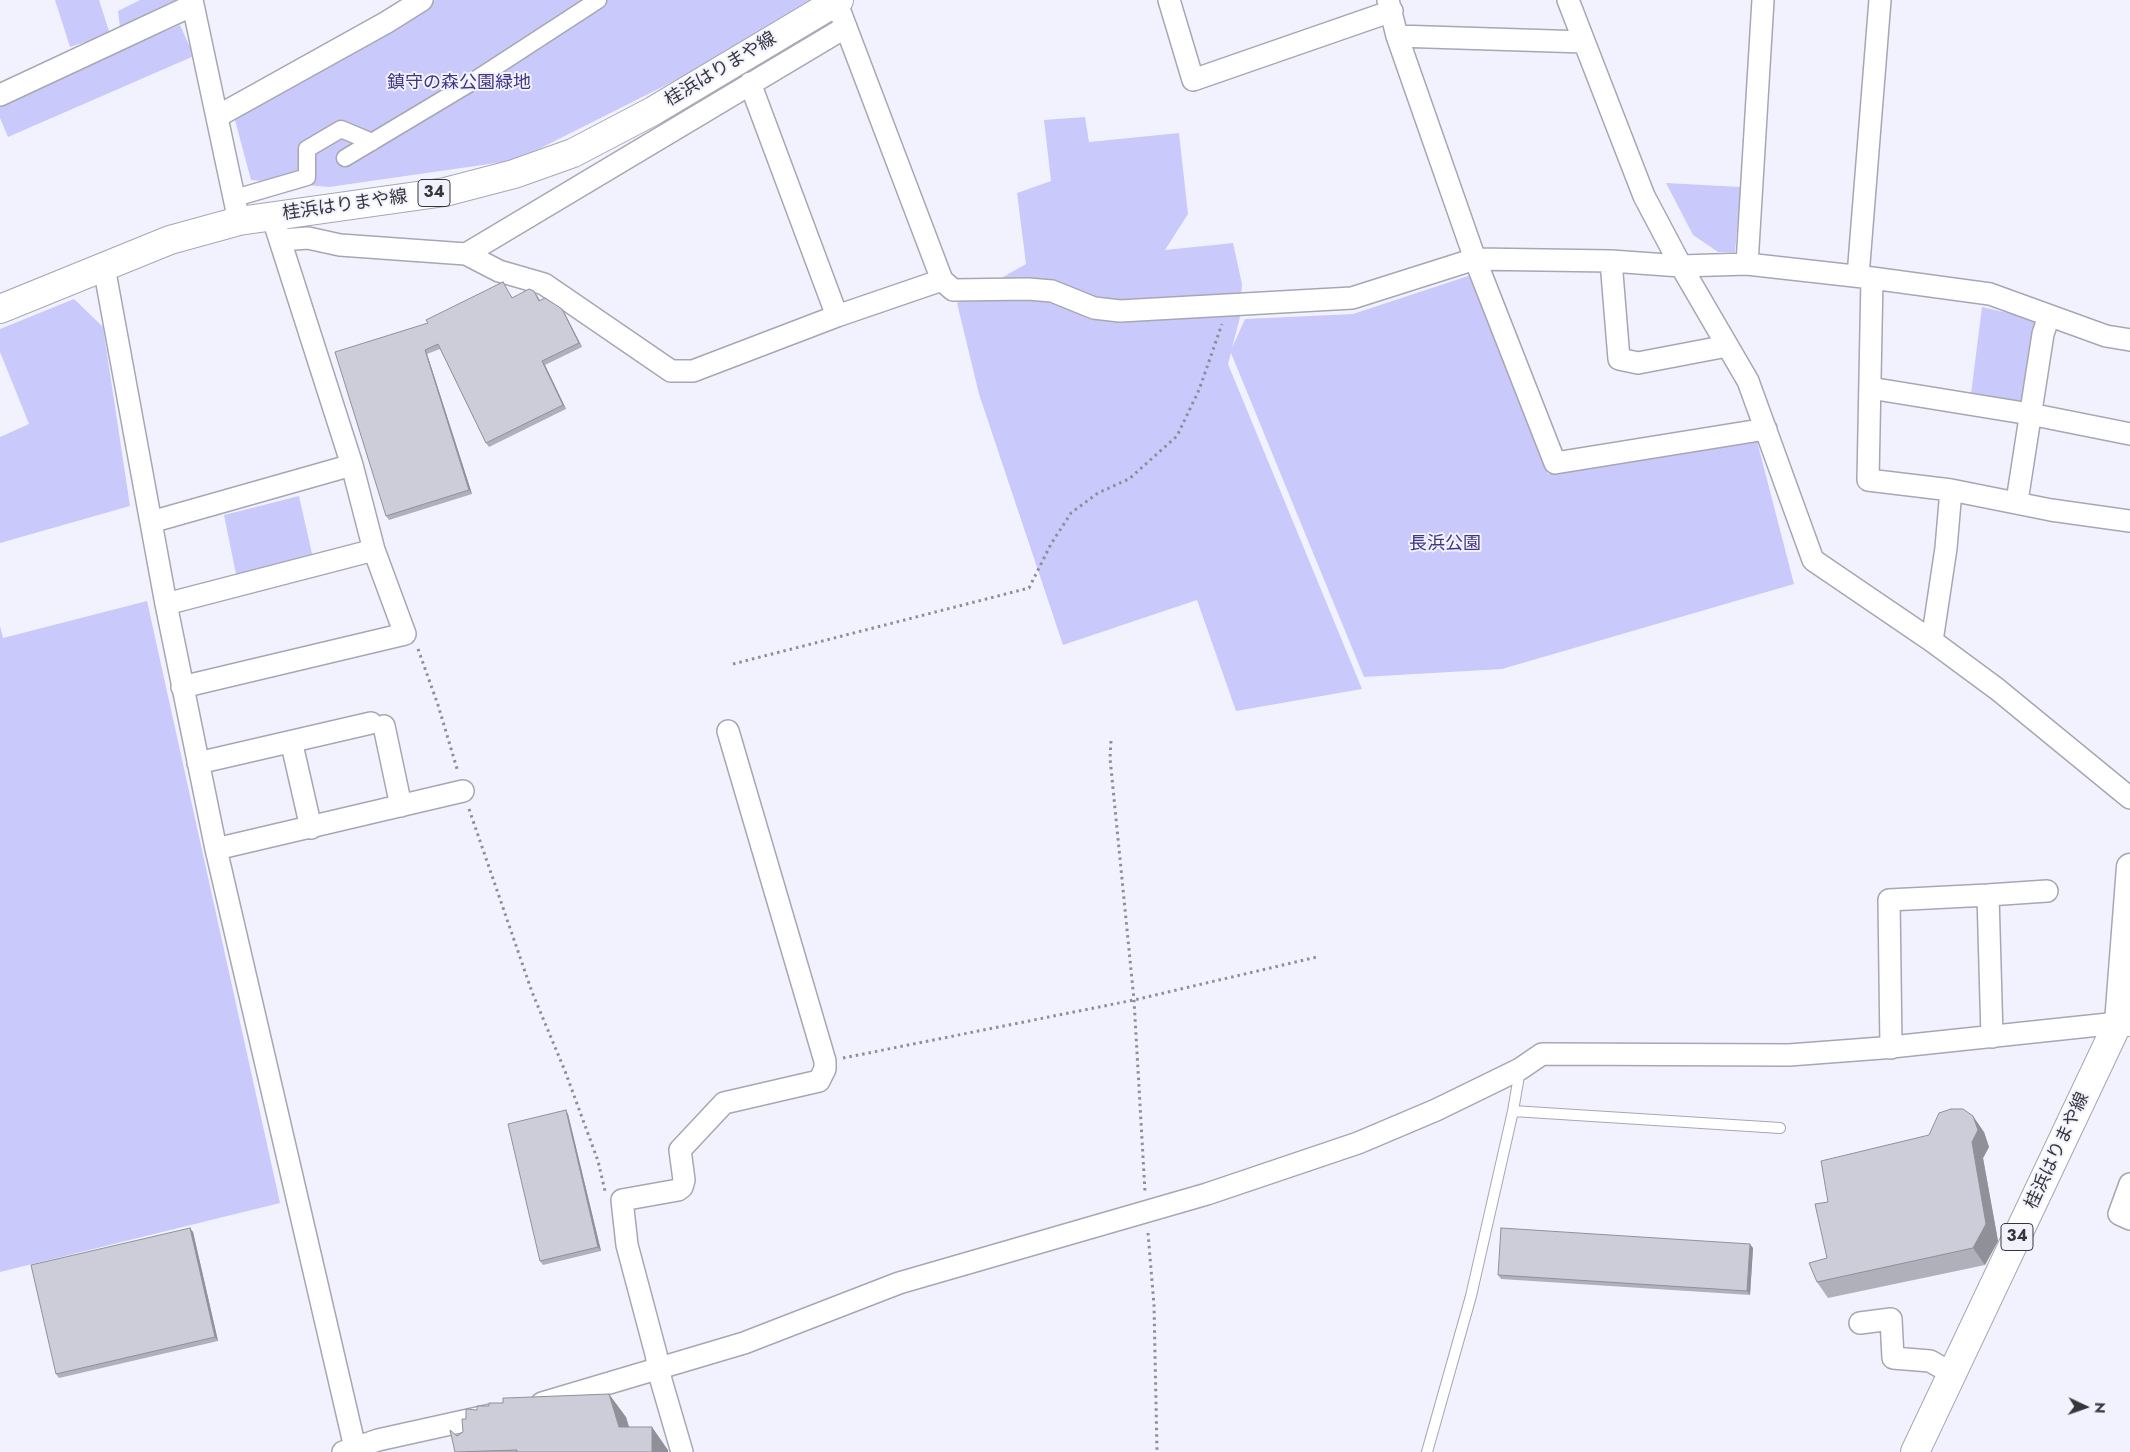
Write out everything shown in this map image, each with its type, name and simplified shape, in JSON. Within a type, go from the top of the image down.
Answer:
[{"type":"main road","name":"桂浜はりまや線","points":[[0,308],[170,240],[237,210],[276,228],[445,192],[514,174],[573,153],[653,111],[838,1]]},
{"type":"main road","name":"桂浜はりまや線","points":[[1915,1452],[2124,1022]]},
{"type":"street","points":[[346,158],[472,82],[598,0]]},
{"type":"street","points":[[1169,0],[1193,80],[1390,6],[1397,36],[1475,259],[1555,463],[1766,429]]},
{"type":"street","points":[[1568,0],[1644,196],[1681,266],[1748,381],[1813,560],[1932,641],[1996,689],[2130,798]]},
{"type":"street","points":[[1747,264],[1763,0]]},
{"type":"street","points":[[1880,0],[1865,277],[1870,388],[1868,480],[1951,490],[2016,501],[2051,510],[2130,521]]},
{"type":"street","points":[[218,116],[387,22],[418,1]]},
{"type":"street","points":[[838,1],[846,27],[942,280],[953,290],[1028,289],[1052,291],[1094,308],[1120,311],[1352,298],[1475,259],[1611,261],[1681,266],[1747,264],[1865,277],[1990,294],[2106,336],[2130,340]]},
{"type":"street","points":[[0,95],[196,2],[237,210],[306,177],[307,149],[341,129],[372,142]]},
{"type":"street","points":[[466,254],[846,27]]},
{"type":"street","points":[[1397,36],[1584,42]]},
{"type":"street","points":[[750,83],[837,316]]},
{"type":"street","points":[[276,228],[340,245],[466,254],[499,271],[544,284],[671,371],[693,371],[837,316],[942,280]]},
{"type":"street","points":[[182,687],[405,634],[374,550],[352,465],[276,228]]},
{"type":"street","points":[[1611,261],[1619,359],[1638,363],[1727,346]]},
{"type":"street","points":[[104,267],[182,687],[216,849],[351,1451],[378,1440],[469,1423],[659,1369],[775,1332],[899,1283],[1207,1194],[1358,1143],[1436,1110],[1520,1069],[1542,1054],[1789,1056],[1891,1048],[2124,1022],[2130,867]]},
{"type":"street","points":[[2016,501],[2043,334],[2049,316]]},
{"type":"street","points":[[1870,388],[2030,414],[2130,434]]},
{"type":"street","points":[[150,522],[352,465]]},
{"type":"street","points":[[1932,641],[1946,548],[1951,490]]},
{"type":"street","points":[[166,604],[374,550]]},
{"type":"street","points":[[198,763],[378,725],[401,806]]},
{"type":"street","points":[[682,1452],[627,1245],[622,1200],[682,1188],[684,1180],[680,1150],[724,1103],[819,1081],[823,1076],[825,1061],[728,731]]},
{"type":"street","points":[[294,749],[311,828]]},
{"type":"street","points":[[216,849],[464,791]]},
{"type":"street","points":[[1891,1048],[1888,900],[2047,891]]},
{"type":"street","points":[[1988,895],[1992,1037]]},
{"type":"street","points":[[2130,1184],[2119,1214],[2130,1219]]},
{"type":"street","points":[[1860,1323],[1891,1319],[1893,1358],[1930,1361],[1952,1374]]},
{"type":"lane","points":[[1427,1452],[1471,1296],[1513,1111],[1520,1069]]},
{"type":"lane","points":[[1513,1111],[1780,1128]]},
{"type":"path","points":[[733,664],[1029,588],[1051,544],[1071,513],[1098,493],[1129,479],[1177,436],[1199,390],[1228,305]]},
{"type":"path","points":[[405,634],[415,640],[532,992],[565,1071],[598,1161],[605,1193]]},
{"type":"path","points":[[1111,741],[1110,758],[1134,1000],[1146,1212],[1154,1305],[1157,1452]]},
{"type":"path","points":[[825,1061],[1134,1000],[1317,957]]},
{"type":"green space","points":[[55,0],[99,0],[110,34],[70,47]]},
{"type":"green space","points":[[140,0],[176,0],[120,28],[118,11]]},
{"type":"green space","name":"鎮守の森公園緑地","points":[[435,0],[812,0],[704,66],[517,160],[329,187],[251,180],[232,109]]},
{"type":"green space","points":[[180,25],[194,56],[8,137],[0,118],[0,103]]},
{"type":"green space","name":"長浜公園","points":[[1085,117],[1089,142],[1179,133],[1188,214],[1165,250],[1233,243],[1242,284],[1240,317],[1232,348],[1245,319],[1353,314],[1471,275],[1548,474],[1757,441],[1794,584],[1502,669],[1364,677],[1231,353],[1228,364],[1362,689],[1236,711],[1197,600],[1063,645],[979,394],[957,303],[1026,264],[1017,193],[1051,181],[1044,120]]},
{"type":"green space","points":[[1666,183],[1741,187],[1735,252],[1718,252],[1693,235]]},
{"type":"green space","points":[[74,299],[103,327],[130,506],[0,543],[0,437],[29,424],[0,352],[0,329]]},
{"type":"green space","points":[[1982,307],[2038,320],[2024,403],[1971,394]]},
{"type":"green space","points":[[299,496],[313,558],[237,579],[224,515]]},
{"type":"green space","points":[[147,601],[280,1203],[0,1272],[0,626],[3,638]]},
{"type":"building","points":[[503,282],[512,298],[529,289],[534,291],[539,301],[545,298],[562,309],[579,343],[542,361],[563,405],[486,443],[438,344],[425,350],[469,490],[386,516],[335,352],[428,323],[426,320]]},
{"type":"building","points":[[1951,1109],[1963,1109],[1973,1116],[1978,1130],[1972,1142],[1986,1224],[1973,1248],[1817,1282],[1809,1263],[1827,1258],[1815,1204],[1828,1202],[1821,1161],[1929,1135],[1939,1113]]},
{"type":"building","points":[[566,1110],[598,1247],[540,1261],[508,1124]]},
{"type":"building","points":[[190,1228],[215,1337],[56,1374],[31,1265]]},
{"type":"building","points":[[1501,1228],[1750,1244],[1747,1291],[1498,1275]]},
{"type":"building","points":[[609,1394],[619,1427],[652,1427],[652,1452],[517,1452],[517,1450],[455,1452],[450,1430],[457,1436],[463,1432],[462,1419],[466,1419],[466,1409],[477,1410],[477,1406],[489,1406],[489,1403],[503,1403],[503,1398]]}]
